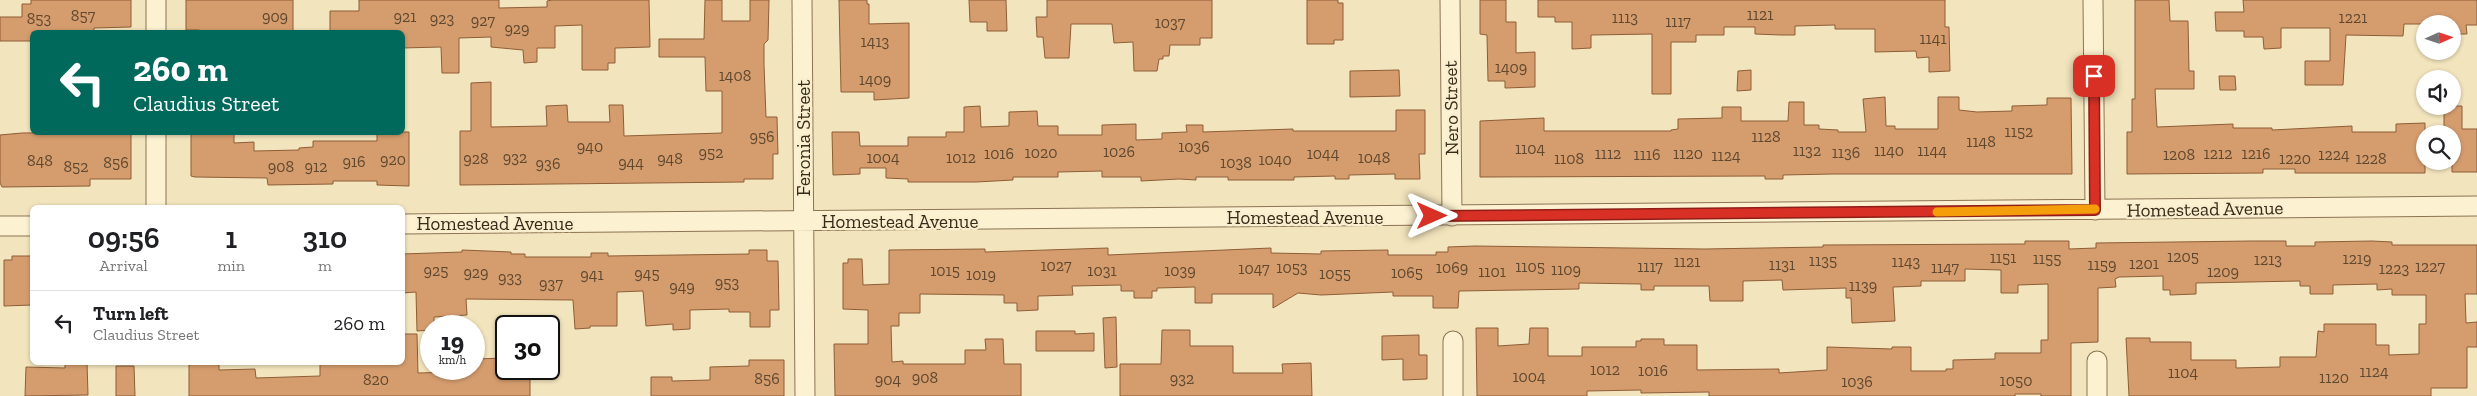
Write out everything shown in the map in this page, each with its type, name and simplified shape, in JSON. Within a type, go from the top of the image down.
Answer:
[{"type":"street","points":[[156,0],[156,30]]},
{"type":"street","name":"Feronia Street","points":[[802,0],[805,396]]},
{"type":"street","name":"Nero Street","points":[[1450,0],[1452,216]]},
{"type":"street","points":[[2093,0],[2095,210]]},
{"type":"street","points":[[156,135],[156,205]]},
{"type":"street","name":"Homestead Avenue","points":[[405,224],[2477,206]]},
{"type":"street","points":[[0,226],[30,226]]},
{"type":"street","points":[[1453,341],[1453,396]]},
{"type":"street","points":[[2097,361],[2097,396]]},
{"type":"building","points":[[31,0],[131,0],[131,27],[94,28],[94,30],[30,30],[30,41],[0,41],[0,17],[22,17],[22,4],[31,4]]},
{"type":"building","points":[[186,0],[293,0],[293,30],[186,30]]},
{"type":"building","points":[[359,0],[499,0],[499,8],[547,7],[547,1],[552,0],[649,0],[650,47],[615,48],[615,63],[608,63],[608,70],[582,70],[582,25],[555,26],[555,48],[537,48],[537,62],[524,63],[523,50],[491,47],[491,37],[459,38],[459,73],[442,73],[441,47],[405,48],[405,30],[330,30],[330,11],[359,11]]},
{"type":"building","points":[[705,0],[722,0],[722,21],[750,21],[750,0],[769,0],[768,40],[764,44],[764,65],[766,117],[777,117],[778,154],[773,154],[773,179],[744,179],[744,182],[460,185],[460,131],[471,131],[471,83],[491,82],[491,127],[547,126],[546,106],[567,105],[568,122],[610,122],[609,105],[623,105],[624,136],[722,133],[722,91],[706,91],[705,57],[659,57],[659,39],[704,39]]},
{"type":"building","points":[[839,0],[867,0],[867,4],[869,4],[869,24],[909,23],[909,98],[874,100],[874,92],[841,92]]},
{"type":"building","points":[[969,0],[1006,0],[1007,31],[987,31],[987,22],[970,22]]},
{"type":"building","points":[[1047,0],[1212,0],[1212,38],[1200,38],[1200,45],[1170,45],[1169,56],[1163,56],[1163,59],[1159,59],[1157,71],[1134,71],[1133,42],[1114,43],[1112,24],[1071,24],[1069,58],[1045,58],[1043,37],[1037,37],[1036,17],[1047,17]]},
{"type":"building","points":[[1307,0],[1338,0],[1338,3],[1343,3],[1343,40],[1334,40],[1334,44],[1307,44]]},
{"type":"building","points":[[1480,0],[1506,0],[1506,22],[1516,22],[1516,53],[1535,52],[1535,87],[1505,88],[1505,81],[1488,81],[1487,35],[1480,34]]},
{"type":"building","points":[[1538,0],[1945,0],[1945,27],[1949,27],[1950,71],[1929,72],[1929,57],[1917,58],[1916,51],[1875,52],[1875,29],[1835,29],[1835,25],[1795,26],[1795,35],[1781,35],[1755,34],[1755,27],[1724,27],[1724,35],[1696,35],[1696,42],[1671,42],[1671,94],[1652,94],[1652,34],[1591,35],[1591,48],[1572,49],[1572,22],[1555,22],[1555,17],[1538,17]]},
{"type":"building","points":[[2135,0],[2169,0],[2170,21],[2188,21],[2189,71],[2194,71],[2194,89],[2155,89],[2157,127],[2233,124],[2233,128],[2272,128],[2272,130],[2352,126],[2352,132],[2396,132],[2396,124],[2425,123],[2425,125],[2416,125],[2416,170],[2425,170],[2425,173],[2295,173],[2295,169],[2263,169],[2263,173],[2127,174],[2127,132],[2132,132],[2132,99],[2135,99]]},
{"type":"building","points":[[2243,0],[2477,0],[2477,25],[2466,25],[2467,34],[2461,34],[2461,15],[2416,15],[2416,24],[2404,24],[2403,36],[2346,35],[2343,85],[2305,85],[2305,61],[2330,61],[2330,28],[2281,28],[2281,48],[2264,49],[2263,37],[2244,37],[2244,31],[2216,31],[2215,12],[2244,12]]},
{"type":"building","points":[[1399,70],[1400,96],[1350,97],[1350,71]]},
{"type":"building","points":[[1751,70],[1751,90],[1737,91],[1738,71]]},
{"type":"building","points":[[2219,76],[2235,76],[2236,90],[2220,90]]},
{"type":"building","points":[[1885,97],[1886,126],[1895,126],[1895,129],[1938,129],[1938,97],[1959,97],[1959,110],[1977,112],[2012,111],[2012,106],[2047,105],[2047,98],[2071,98],[2072,174],[1833,174],[1783,175],[1783,179],[1765,179],[1765,176],[1480,177],[1480,121],[1544,118],[1544,131],[1671,131],[1678,129],[1678,119],[1722,118],[1722,107],[1741,107],[1741,121],[1788,121],[1789,102],[1804,102],[1804,125],[1819,125],[1819,129],[1838,130],[1838,132],[1866,132],[1863,99]]},
{"type":"building","points":[[980,106],[981,127],[1009,126],[1009,112],[1037,111],[1038,126],[1058,126],[1058,135],[1102,135],[1102,125],[1136,124],[1136,140],[1162,139],[1162,133],[1187,132],[1186,125],[1203,125],[1203,132],[1293,129],[1293,131],[1396,131],[1396,110],[1425,110],[1425,154],[1419,154],[1420,179],[1395,179],[1395,174],[1349,175],[1349,179],[1335,179],[1335,176],[1294,177],[1294,180],[1228,180],[1228,177],[1196,177],[1196,180],[1141,181],[1141,177],[1102,177],[1102,171],[1058,172],[1058,177],[1013,177],[1013,180],[908,182],[908,179],[886,178],[886,168],[860,168],[860,174],[833,175],[832,132],[859,132],[860,146],[908,146],[908,137],[946,137],[946,132],[964,132],[964,107]]},
{"type":"building","points":[[2462,106],[2462,129],[2477,129],[2477,172],[2452,172],[2452,170],[2461,170],[2461,125],[2444,125],[2444,115],[2461,115]]},
{"type":"building","points":[[405,132],[409,132],[409,186],[377,185],[377,181],[333,181],[333,184],[268,185],[267,178],[191,176],[191,135],[234,135],[234,143],[254,142],[254,151],[299,150],[299,148],[313,147],[313,141],[377,141],[377,135],[405,135]]},
{"type":"building","points":[[30,133],[30,135],[131,135],[131,179],[90,179],[90,186],[2,187],[0,183],[0,135]]},
{"type":"building","points":[[2025,241],[2069,241],[2069,249],[2096,248],[2096,243],[2251,241],[2286,241],[2286,246],[2315,246],[2315,242],[2372,241],[2392,242],[2392,245],[2477,245],[2477,294],[2465,294],[2466,323],[2477,322],[2477,347],[2467,347],[2467,388],[2431,388],[2431,396],[2129,396],[2126,338],[2150,338],[2150,342],[2191,342],[2191,360],[2236,360],[2236,368],[2280,367],[2280,357],[2316,357],[2318,331],[2324,332],[2324,324],[2376,324],[2376,345],[2389,345],[2389,355],[2419,354],[2419,324],[2426,324],[2426,295],[2392,295],[2392,289],[2377,290],[2377,284],[2333,285],[2333,294],[2310,294],[2310,286],[2300,286],[2300,281],[2196,283],[2196,294],[2170,295],[2170,290],[2163,290],[2163,276],[2119,277],[2115,279],[2116,287],[2098,288],[2098,342],[2071,343],[2071,396],[2015,394],[2015,396],[1709,396],[1709,392],[1641,393],[1641,390],[1587,391],[1587,396],[1477,396],[1476,328],[1498,328],[1498,346],[1529,344],[1530,328],[1548,328],[1548,356],[1582,356],[1582,347],[1636,347],[1636,341],[1641,341],[1641,339],[1664,339],[1664,345],[1697,345],[1697,370],[1779,369],[1779,373],[1827,370],[1827,347],[1892,349],[1892,347],[1911,347],[1911,371],[1946,371],[1946,369],[1953,369],[1953,360],[1995,359],[1995,353],[2041,353],[2041,340],[2048,340],[2048,284],[2018,285],[2018,293],[2001,293],[2001,270],[1965,269],[1965,281],[1921,281],[1921,286],[1893,287],[1895,321],[1852,323],[1851,298],[1846,298],[1846,288],[1783,290],[1782,280],[1743,281],[1743,301],[1710,301],[1709,286],[1654,286],[1654,290],[1641,290],[1641,284],[1579,283],[1579,289],[1459,291],[1458,308],[1433,308],[1433,296],[1393,296],[1393,292],[1321,295],[1298,293],[1273,308],[1273,294],[1212,294],[1212,303],[1195,303],[1195,287],[1157,288],[1157,291],[1152,291],[1152,298],[1134,298],[1134,291],[1121,291],[1121,285],[1072,286],[1073,295],[1038,296],[1038,310],[1017,311],[1017,303],[1004,303],[1004,295],[920,294],[920,313],[899,313],[899,326],[891,326],[892,362],[903,361],[903,364],[965,364],[965,350],[986,350],[985,339],[1003,339],[1004,364],[1021,364],[1021,396],[835,396],[834,344],[868,344],[868,310],[843,309],[843,263],[848,263],[848,259],[862,259],[863,285],[889,284],[889,250],[985,249],[985,252],[1108,248],[1108,255],[1271,248],[1271,253],[1321,254],[1321,251],[1388,250],[1388,255],[1436,255],[1436,252],[1448,252],[1448,247],[1475,246],[1704,249],[1823,247],[1823,245],[2025,244]]},
{"type":"building","points":[[462,250],[511,252],[511,254],[525,254],[525,257],[591,257],[591,253],[608,253],[608,256],[749,254],[749,250],[767,250],[767,261],[778,261],[779,310],[770,310],[770,327],[750,327],[750,312],[729,312],[729,309],[690,310],[690,329],[673,330],[673,324],[646,326],[643,291],[617,292],[617,326],[590,326],[590,328],[575,329],[573,300],[466,299],[467,315],[420,315],[420,331],[417,331],[416,292],[405,293],[405,254],[462,252]]},
{"type":"building","points":[[12,256],[30,256],[30,305],[4,306],[4,260],[12,260]]},
{"type":"building","points":[[1116,317],[1117,367],[1105,368],[1103,318]]},
{"type":"building","points":[[1162,330],[1190,330],[1190,346],[1233,346],[1233,373],[1283,373],[1282,364],[1311,363],[1312,396],[1120,396],[1120,364],[1161,364]]},
{"type":"building","points":[[1036,331],[1075,331],[1075,334],[1094,333],[1094,351],[1036,351]]},
{"type":"building","points":[[405,334],[417,334],[418,373],[420,373],[420,380],[485,380],[485,359],[495,358],[495,380],[530,380],[530,396],[189,396],[189,365],[219,365],[219,370],[255,369],[256,378],[320,376],[320,365],[405,365]]},
{"type":"building","points":[[1419,335],[1419,355],[1427,355],[1427,379],[1403,380],[1403,359],[1382,360],[1382,336]]},
{"type":"building","points":[[749,360],[784,360],[784,396],[651,396],[651,377],[672,377],[672,381],[710,380],[710,367],[749,366]]},
{"type":"building","points":[[65,365],[87,365],[88,395],[25,396],[26,367],[65,368]]},
{"type":"building","points":[[116,366],[134,366],[135,396],[116,396]]},
{"type":"slow traffic","points":[[1937,212],[2095,209]]},
{"type":"route","points":[[1432,216],[2095,210],[2094,76]]}]
